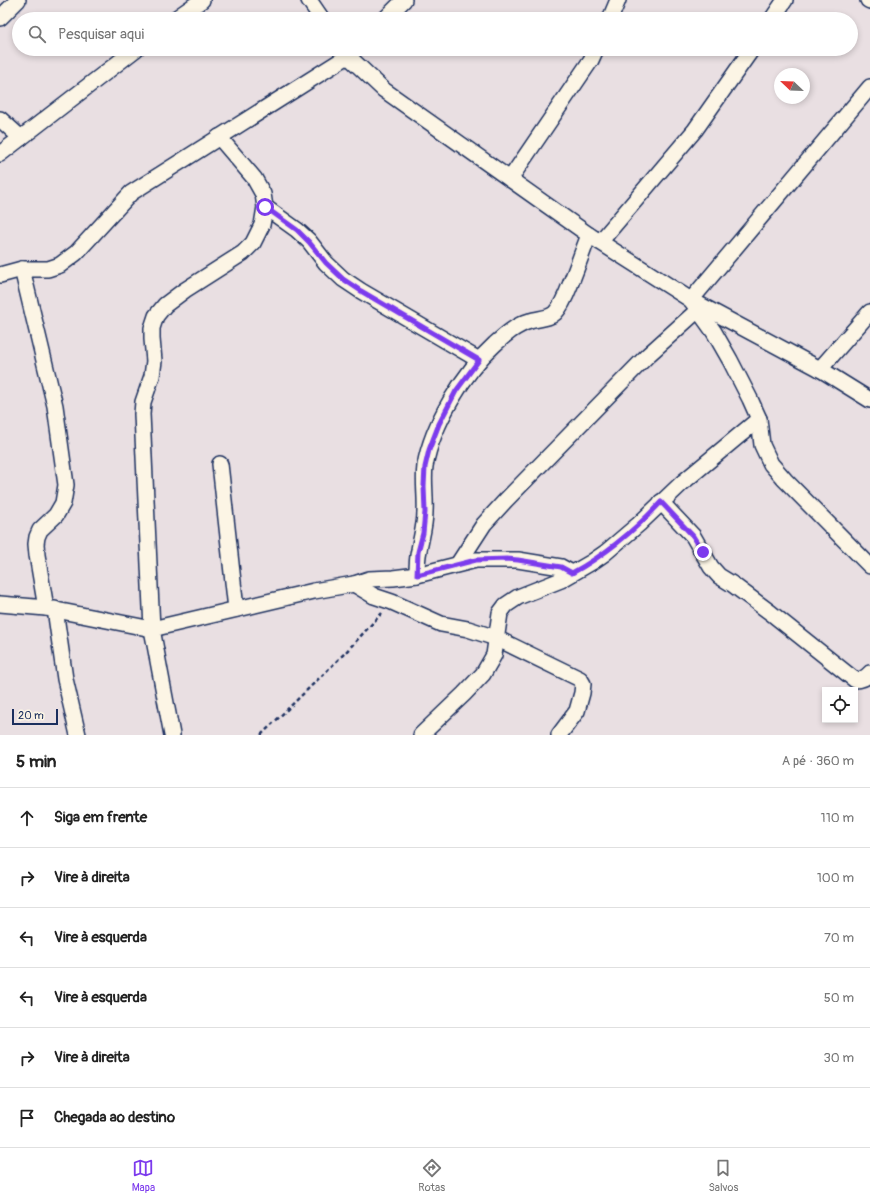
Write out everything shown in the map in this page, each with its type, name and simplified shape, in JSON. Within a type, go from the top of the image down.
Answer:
[{"type":"street","points":[[0,18],[18,0]]},
{"type":"street","points":[[185,12],[202,0]]},
{"type":"street","points":[[309,0],[317,12]]},
{"type":"street","points":[[392,12],[404,0]]},
{"type":"street","points":[[613,12],[618,0]]},
{"type":"street","points":[[777,12],[785,0]]},
{"type":"street","points":[[0,154],[127,56]]},
{"type":"street","points":[[0,275],[22,269],[48,269],[60,265],[76,253],[131,193],[341,56]]},
{"type":"street","points":[[353,56],[384,90],[595,239],[695,305],[820,369],[870,400]]},
{"type":"street","points":[[510,179],[592,56]]},
{"type":"street","points":[[417,575],[418,552],[423,533],[425,512],[425,467],[429,450],[439,424],[456,391],[479,360],[514,328],[555,313],[564,299],[595,239],[695,130],[747,56]]},
{"type":"street","points":[[458,564],[484,524],[695,305],[870,87]]},
{"type":"street","points":[[0,119],[21,138]]},
{"type":"street","points":[[172,735],[152,629],[142,414],[143,402],[152,376],[154,361],[152,328],[156,316],[165,305],[185,290],[243,253],[253,243],[262,225],[265,207],[263,194],[254,178],[219,137]]},
{"type":"street","points":[[265,207],[297,230],[326,263],[343,279],[479,360]]},
{"type":"street","points":[[22,269],[55,406],[66,485],[62,502],[56,515],[40,530],[37,537],[37,555],[51,608],[78,735]]},
{"type":"street","points":[[695,305],[714,332],[730,360],[758,419],[762,445],[770,464],[870,566]]},
{"type":"street","points":[[820,369],[870,312]]},
{"type":"street","points":[[421,735],[483,674],[494,655],[500,613],[506,605],[518,598],[561,580],[605,553],[639,524],[682,483],[729,445],[758,419]]},
{"type":"street","points":[[220,464],[236,609]]},
{"type":"street","points":[[661,502],[693,536],[711,567],[719,576],[765,608],[855,680],[860,680],[870,673]]},
{"type":"street","points":[[0,604],[51,608],[152,629],[314,591],[354,584],[369,579],[417,575],[476,560],[518,560],[561,567],[572,573]]},
{"type":"street","points":[[354,584],[374,596],[392,602],[441,624],[468,629],[496,638],[580,679],[583,684],[577,711],[559,735]]},
{"type":"path","points":[[261,735],[345,653],[392,602]]},
{"type":"route","points":[[265,207],[297,230],[326,263],[343,279],[479,360],[456,391],[439,424],[429,450],[425,467],[425,512],[423,533],[418,552],[417,575],[476,560],[507,559],[561,567],[572,573],[605,553],[639,524],[661,502],[693,536],[703,552]]}]
